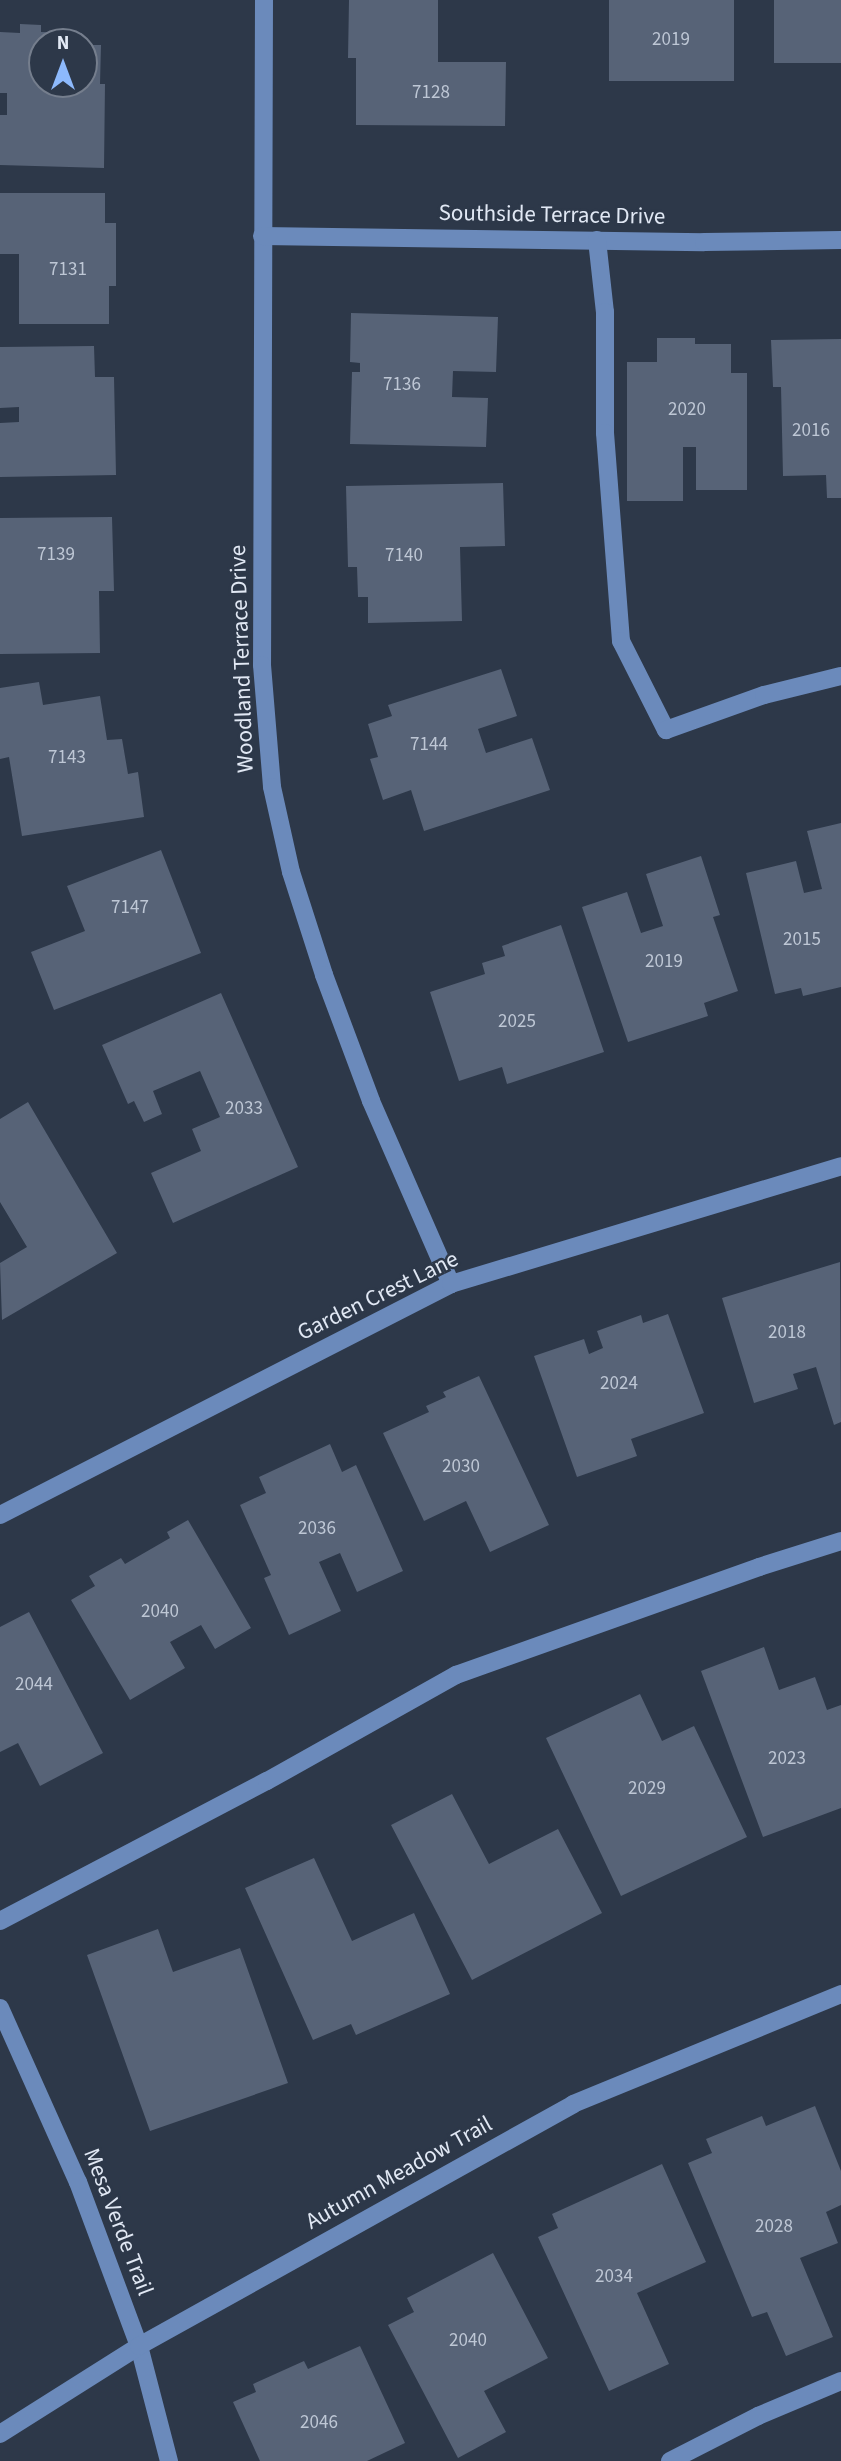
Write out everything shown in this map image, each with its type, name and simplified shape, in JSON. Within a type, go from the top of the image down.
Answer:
[{"type":"street","name":"Woodland Terrace Drive","points":[[264,0],[262,665],[272,787],[291,872],[324,975],[371,1101],[450,1284]]},
{"type":"street","name":"Southside Terrace Drive","points":[[262,236],[841,240]]},
{"type":"street","points":[[597,240],[605,312],[605,433],[621,641],[666,730],[764,695],[841,676]]},
{"type":"street","name":"Garden Crest Lane","points":[[0,1515],[450,1284],[841,1166]]},
{"type":"street","points":[[0,1921],[267,1781],[456,1675],[759,1567],[841,1541]]},
{"type":"street","name":"Autumn Meadow Trail","points":[[0,2434],[139,2346],[573,2104],[841,1994]]},
{"type":"street","name":"Mesa Verde Trail","points":[[0,2008],[78,2182],[139,2346],[169,2461]]},
{"type":"street","points":[[670,2461],[758,2416],[841,2382]]},
{"type":"building","points":[[349,0],[438,0],[438,62],[506,62],[505,126],[356,125],[356,58],[348,58]]},
{"type":"building","points":[[609,0],[734,0],[734,81],[609,81]]},
{"type":"building","points":[[774,0],[841,0],[841,63],[774,63]]},
{"type":"building","points":[[20,24],[41,25],[41,28],[28,28],[28,98],[98,98],[98,45],[101,45],[100,84],[105,84],[104,168],[0,165],[0,115],[7,115],[7,93],[0,93],[0,32],[20,33]]},
{"type":"building","points":[[0,193],[105,193],[105,223],[116,223],[116,286],[109,286],[109,324],[19,324],[19,254],[0,254]]},
{"type":"building","points":[[351,313],[498,317],[496,372],[453,371],[452,397],[488,398],[486,447],[350,444],[352,372],[360,372],[360,363],[350,362]]},
{"type":"building","points":[[657,338],[695,338],[695,344],[731,344],[731,373],[747,373],[747,490],[696,490],[696,447],[683,447],[683,501],[627,501],[627,362],[657,362]]},
{"type":"building","points":[[841,339],[841,498],[827,498],[826,475],[783,476],[781,387],[773,387],[771,340]]},
{"type":"building","points":[[94,346],[95,377],[114,377],[116,475],[0,477],[0,423],[19,422],[19,407],[0,408],[0,347]]},
{"type":"building","points":[[503,483],[505,546],[460,547],[462,621],[368,623],[368,597],[358,597],[357,567],[348,567],[346,486]]},
{"type":"building","points":[[112,517],[114,591],[99,591],[100,653],[0,654],[0,518]]},
{"type":"building","points":[[501,669],[517,716],[478,729],[486,753],[532,738],[550,790],[424,831],[411,790],[383,800],[370,759],[378,757],[368,724],[392,716],[388,705]]},
{"type":"building","points":[[39,682],[43,705],[100,696],[107,740],[122,739],[128,774],[138,772],[144,817],[22,836],[9,757],[0,759],[0,688]]},
{"type":"building","points":[[841,823],[841,987],[803,996],[801,988],[775,994],[746,873],[796,861],[804,893],[822,889],[807,831]]},
{"type":"building","points":[[161,850],[201,953],[54,1010],[31,952],[85,931],[67,886]]},
{"type":"building","points":[[701,856],[720,915],[713,917],[738,991],[704,1003],[708,1016],[628,1042],[582,907],[627,892],[641,933],[663,926],[646,874]]},
{"type":"building","points":[[561,925],[604,1052],[507,1084],[502,1067],[459,1081],[430,992],[485,974],[482,963],[505,956],[502,946]]},
{"type":"building","points":[[221,993],[298,1167],[173,1223],[151,1173],[201,1151],[192,1129],[220,1117],[200,1071],[153,1091],[162,1114],[144,1122],[134,1101],[128,1104],[102,1045]]},
{"type":"building","points":[[28,1102],[117,1253],[2,1320],[0,1263],[27,1247],[0,1202],[0,1119]]},
{"type":"building","points":[[840,1262],[841,1422],[834,1425],[816,1367],[793,1374],[798,1389],[754,1403],[722,1298]]},
{"type":"building","points":[[668,1314],[704,1413],[631,1439],[637,1456],[577,1477],[534,1356],[584,1339],[589,1354],[603,1348],[597,1331],[641,1315],[643,1323]]},
{"type":"building","points":[[479,1376],[549,1525],[490,1552],[466,1501],[424,1521],[383,1433],[429,1412],[426,1406],[446,1397],[443,1392]]},
{"type":"building","points":[[330,1444],[342,1472],[356,1465],[403,1571],[357,1592],[340,1553],[319,1562],[341,1611],[289,1635],[264,1578],[271,1575],[240,1505],[266,1493],[259,1477]]},
{"type":"building","points":[[188,1520],[251,1628],[215,1649],[201,1625],[170,1642],[185,1668],[130,1700],[71,1600],[95,1586],[89,1576],[121,1558],[125,1564],[170,1538],[167,1532]]},
{"type":"building","points":[[29,1612],[103,1753],[40,1786],[18,1743],[0,1752],[0,1627]]},
{"type":"building","points":[[764,1647],[779,1690],[815,1677],[827,1710],[841,1705],[841,1808],[763,1837],[701,1671]]},
{"type":"building","points":[[640,1694],[662,1741],[694,1726],[747,1837],[621,1896],[546,1738]]},
{"type":"building","points":[[452,1794],[489,1864],[558,1829],[602,1913],[472,1980],[391,1825]]},
{"type":"building","points":[[314,1858],[352,1941],[414,1913],[450,1994],[356,2035],[351,2024],[313,2040],[245,1888]]},
{"type":"building","points":[[158,1929],[173,1972],[240,1948],[288,2083],[150,2131],[87,1955]]},
{"type":"building","points":[[815,2106],[841,2171],[841,2205],[826,2212],[838,2243],[800,2258],[833,2337],[786,2356],[767,2312],[752,2317],[688,2163],[712,2153],[706,2139],[762,2116],[766,2126]]},
{"type":"building","points":[[662,2164],[706,2262],[637,2293],[669,2364],[609,2391],[538,2237],[558,2228],[552,2214]]},
{"type":"building","points":[[493,2253],[548,2358],[484,2391],[506,2432],[458,2458],[388,2325],[414,2312],[407,2298]]},
{"type":"building","points":[[360,2346],[405,2443],[367,2461],[260,2461],[233,2402],[256,2392],[253,2384],[304,2361],[308,2369]]}]
